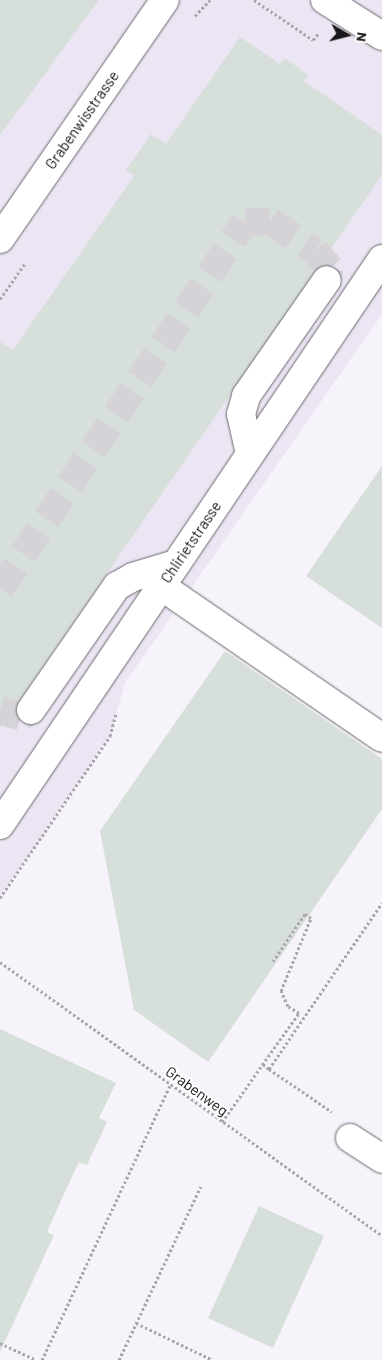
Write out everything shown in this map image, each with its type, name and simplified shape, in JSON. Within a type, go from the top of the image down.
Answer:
[{"type":"street","name":"Grabenwisstrasse","points":[[0,239],[165,0]]},
{"type":"street","points":[[325,0],[382,36]]},
{"type":"street","name":"Chlirietstrasse","points":[[0,825],[382,259]]},
{"type":"street","points":[[250,454],[241,414],[246,396],[327,280]]},
{"type":"street","points":[[31,710],[117,586],[132,577],[176,564]]},
{"type":"street","points":[[161,586],[382,738]]},
{"type":"street","points":[[350,1138],[382,1159]]},
{"type":"path","points":[[254,0],[313,40],[322,28]]},
{"type":"path","points":[[269,1069],[382,903]]},
{"type":"path","points":[[222,1122],[299,1013],[288,1006],[281,991],[311,918],[304,914],[273,960]]},
{"type":"path","name":"Grabenweg","points":[[0,962],[382,1236]]},
{"type":"path","points":[[263,1064],[351,1124],[350,1138]]},
{"type":"path","points":[[42,1360],[170,1085]]},
{"type":"path","points":[[119,1360],[202,1186]]},
{"type":"path","points":[[136,1323],[213,1360]]},
{"type":"path","points":[[0,1343],[36,1360]]},
{"type":"shaded area","points":[[0,0],[382,0],[382,314],[125,683],[110,736],[0,898]]},
{"type":"building","points":[[0,0],[99,0],[0,135]]},
{"type":"building","points":[[240,37],[280,64],[285,58],[308,75],[304,81],[382,135],[382,175],[0,728],[0,342],[13,350],[134,176],[126,170],[151,134],[166,144]]},
{"type":"building","points":[[382,466],[382,628],[306,576]]},
{"type":"building","points":[[225,651],[382,759],[382,809],[208,1062],[134,1010],[100,831]]},
{"type":"building","points":[[0,1029],[116,1083],[99,1118],[107,1122],[87,1165],[79,1162],[63,1196],[47,1232],[54,1235],[0,1352]]},
{"type":"building","points":[[259,1206],[324,1236],[273,1348],[208,1318]]},
{"type":"tunnel","points":[[0,589],[245,222],[270,221],[315,251],[330,268],[327,280]]},
{"type":"tunnel","points":[[0,710],[21,717],[31,710]]}]
